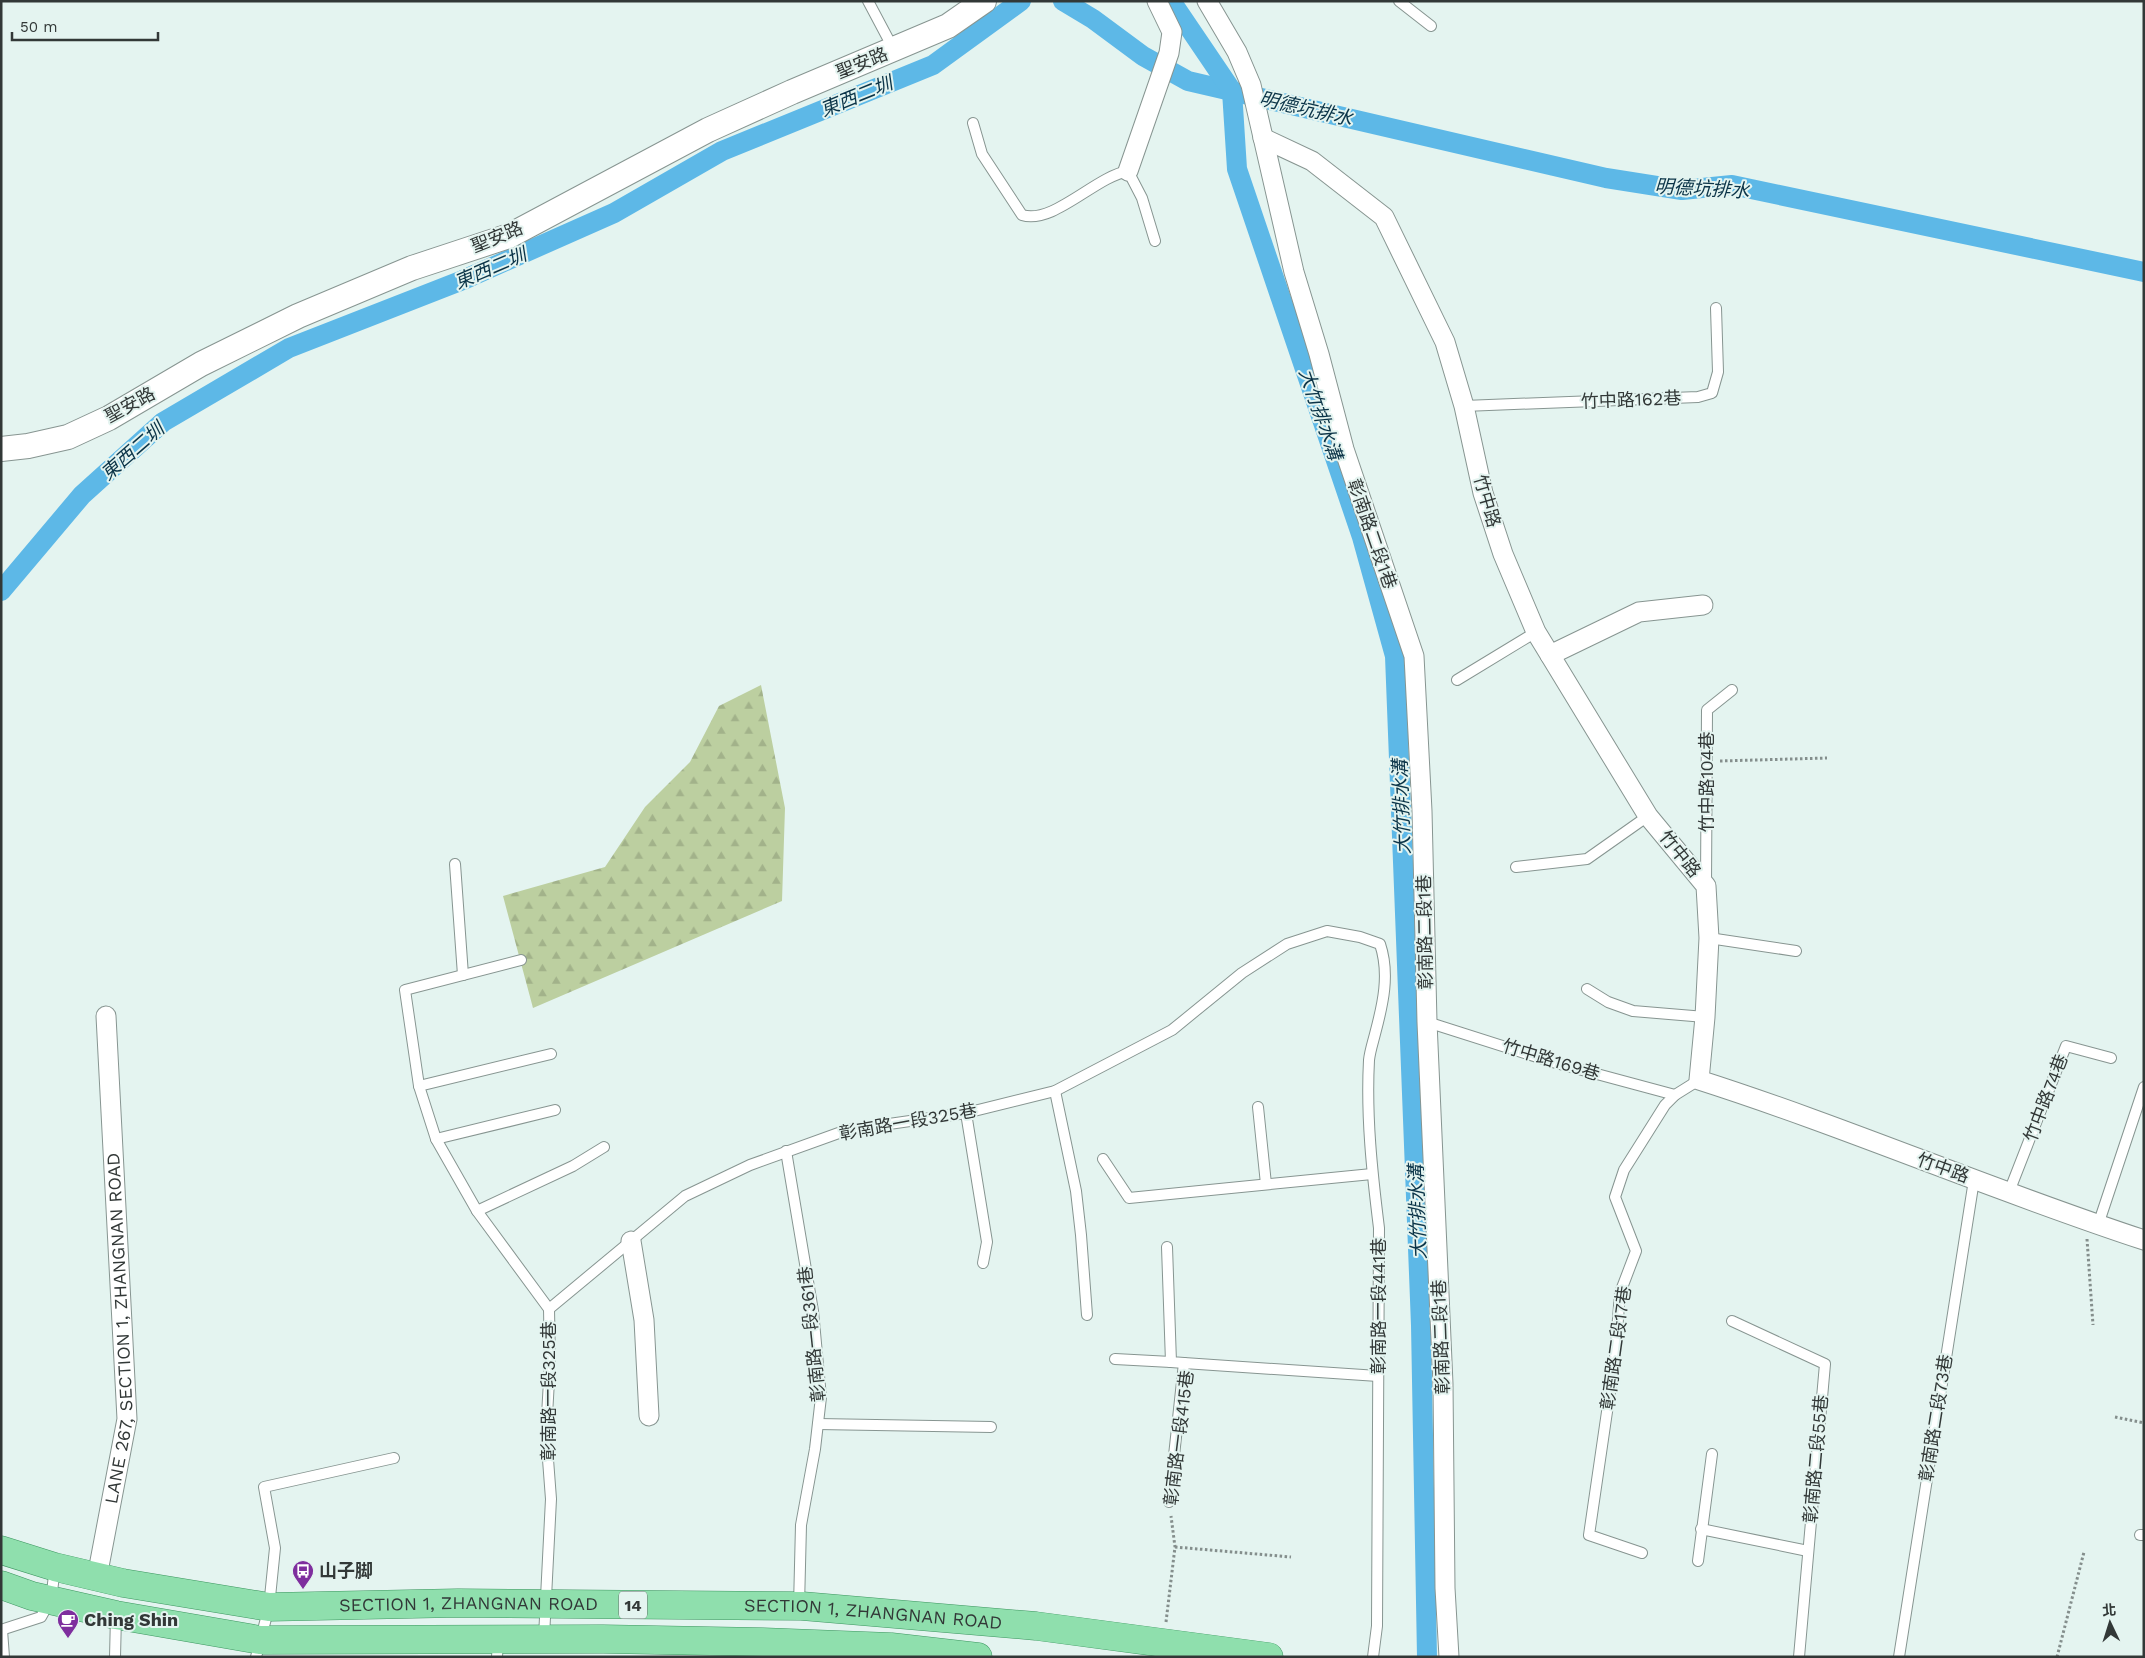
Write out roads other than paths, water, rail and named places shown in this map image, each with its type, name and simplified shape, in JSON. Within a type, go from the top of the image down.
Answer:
[{"type":"main road","name":"SECTION 1, ZHANGNAN ROAD","points":[[1,1550],[55,1567],[123,1583],[269,1607],[458,1603],[799,1606],[1036,1626],[1269,1657]]},
{"type":"main road","name":"SECTION 1, ZHANGNAN ROAD","points":[[1,1585],[32,1596],[258,1649],[422,1644],[498,1649],[544,1641],[603,1644],[763,1646],[978,1657]]},
{"type":"street","name":"聖安路","points":[[1,449],[28,446],[68,437],[109,418],[201,364],[298,316],[412,268],[508,236],[708,130],[948,26],[984,1]]},
{"type":"street","points":[[1128,171],[1159,77],[1169,53],[1172,32],[1157,1]]},
{"type":"street","name":"彰南路二段1巷","points":[[1207,1],[1237,52],[1251,85],[1294,272],[1319,354],[1344,449],[1414,656],[1422,811],[1427,1022],[1443,1384],[1445,1588],[1449,1657]]},
{"type":"street","name":"竹中路","points":[[1264,138],[1312,161],[1384,217],[1445,342],[1464,406],[1483,493],[1503,554],[1536,632],[1648,816],[1706,886],[1709,938],[1705,1017],[1699,1080],[1780,1106],[1974,1180],[2144,1240]]},
{"type":"street","points":[[1550,655],[1638,612],[1703,605]]},
{"type":"street","name":"LANE 267, SECTION 1, ZHANGNAN ROAD","points":[[97,1577],[128,1419],[106,1016]]},
{"type":"street","points":[[631,1241],[644,1320],[649,1416]]},
{"type":"lane","points":[[868,1],[894,50]]},
{"type":"lane","points":[[1399,1],[1431,26]]},
{"type":"lane","points":[[973,123],[982,154],[1022,215],[1030,218],[1054,211],[1114,173],[1128,171],[1142,198],[1155,241]]},
{"type":"lane","name":"竹中路162巷","points":[[1464,406],[1698,397],[1712,393],[1718,372],[1716,308]]},
{"type":"lane","points":[[1457,680],[1536,632]]},
{"type":"lane","name":"竹中路104巷","points":[[1706,886],[1707,710],[1732,690]]},
{"type":"lane","points":[[1516,867],[1587,859],[1648,816]]},
{"type":"lane","points":[[455,864],[463,975]]},
{"type":"lane","name":"彰南路一段325巷","points":[[544,1641],[550,1499],[546,1432],[550,1363],[549,1309],[686,1196],[750,1165],[847,1130],[966,1113],[1055,1091],[1172,1030],[1242,973],[1287,944],[1327,931],[1360,937],[1380,944],[1384,956]]},
{"type":"lane","points":[[1709,938],[1796,951]]},
{"type":"lane","name":"彰南路一段441巷","points":[[1373,1657],[1377,1626],[1379,1228],[1372,1174],[1369,1120],[1369,1058],[1385,997],[1384,956]]},
{"type":"lane","points":[[521,960],[406,990],[419,1086],[436,1139],[477,1211],[549,1309]]},
{"type":"lane","points":[[1587,989],[1608,1002],[1633,1011],[1705,1017]]},
{"type":"lane","name":"竹中路169巷","points":[[1427,1022],[1556,1063],[1675,1095]]},
{"type":"lane","name":"竹中路74巷","points":[[2009,1192],[2066,1046],[2111,1058]]},
{"type":"lane","points":[[419,1086],[551,1054]]},
{"type":"lane","name":"彰南路二段17巷","points":[[1642,1553],[1589,1536],[1615,1356],[1620,1293],[1636,1251],[1615,1196],[1624,1170],[1665,1105],[1675,1095],[1699,1080]]},
{"type":"lane","points":[[2092,1223],[2144,1088]]},
{"type":"lane","points":[[1055,1091],[1076,1192],[1086,1315]]},
{"type":"lane","points":[[1258,1107],[1266,1184]]},
{"type":"lane","points":[[436,1139],[555,1110]]},
{"type":"lane","points":[[966,1113],[987,1242],[983,1263]]},
{"type":"lane","points":[[477,1211],[573,1166],[604,1147]]},
{"type":"lane","name":"彰南路一段361巷","points":[[786,1152],[813,1310],[821,1397],[801,1525],[799,1606]]},
{"type":"lane","points":[[1103,1159],[1129,1198],[1372,1174]]},
{"type":"lane","name":"彰南路二段73巷","points":[[1899,1657],[1974,1180]]},
{"type":"lane","points":[[1167,1247],[1171,1362]]},
{"type":"lane","name":"彰南路二段55巷","points":[[1732,1321],[1825,1364],[1799,1657]]},
{"type":"lane","points":[[1116,1359],[1184,1363]]},
{"type":"lane","name":"彰南路一段415巷","points":[[1169,1502],[1184,1363],[1378,1376]]},
{"type":"lane","points":[[818,1424],[991,1427]]},
{"type":"lane","points":[[1698,1561],[1712,1454]]},
{"type":"lane","points":[[258,1649],[269,1607],[275,1548],[264,1487],[394,1458]]},
{"type":"lane","points":[[1701,1529],[1808,1551]]},
{"type":"lane","points":[[4,1657],[2,1630],[41,1617],[51,1599],[55,1567]]},
{"type":"lane","points":[[115,1657],[116,1615]]},
{"type":"waterway","name":"東西二圳","points":[[1,591],[82,495],[163,422],[289,348],[463,280],[614,213],[722,151],[933,65],[1021,1]]},
{"type":"waterway","name":"明德坑排水","points":[[1063,1],[1093,19],[1143,56],[1188,81],[1606,178],[1682,190],[1732,185],[2144,272]]},
{"type":"waterway","name":"大竹排水溝","points":[[1171,1],[1232,91],[1237,169],[1362,537],[1395,656],[1421,1325],[1427,1657]]},
{"type":"place","name":"山子脚","points":[[303,1590]]},
{"type":"place","name":"Ching Shin","points":[[68,1639]]}]
